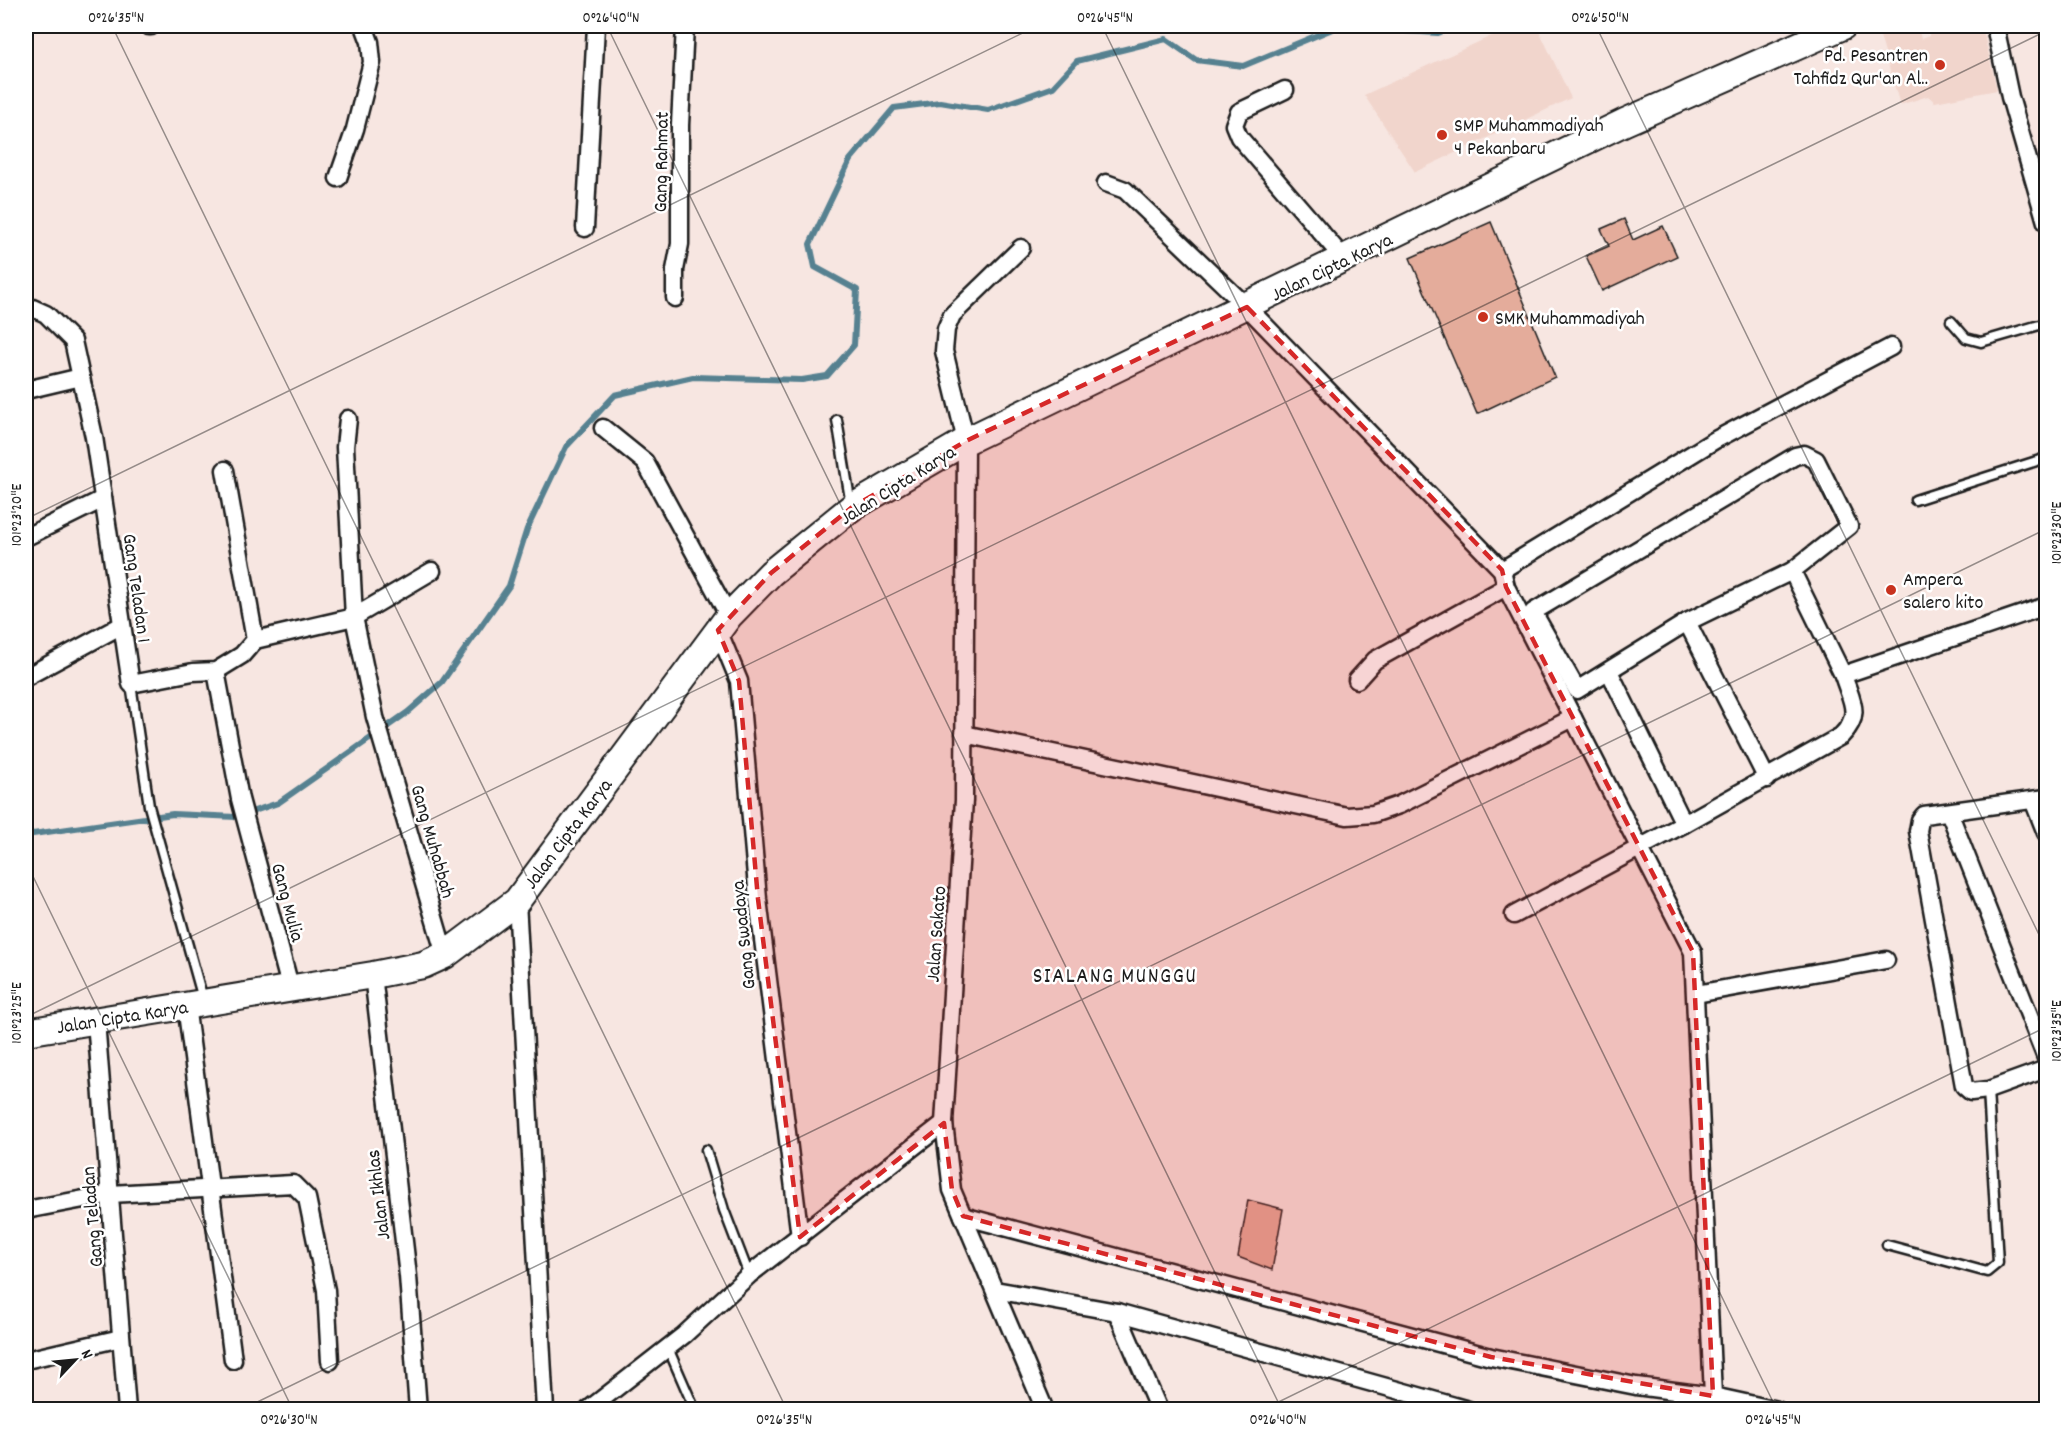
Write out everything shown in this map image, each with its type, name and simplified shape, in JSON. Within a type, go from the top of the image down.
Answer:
[{"type":"main road","name":"Jalan Cipta Karya","points":[[26,1032],[373,975],[423,965],[445,955],[517,901],[723,623],[771,573],[851,508],[966,441],[1247,307],[1625,122],[1843,26]]},
{"type":"street","points":[[338,177],[355,129],[372,62],[370,42],[364,26]]},
{"type":"street","points":[[585,228],[596,26]]},
{"type":"street","name":"Gang Rahmat","points":[[675,298],[675,270],[680,244],[680,125],[685,26]]},
{"type":"street","points":[[1995,26],[2010,97],[2046,222]]},
{"type":"street","points":[[1285,90],[1239,112],[1234,125],[1239,137],[1344,259]]},
{"type":"street","points":[[1106,183],[1125,190],[1247,307],[1502,570],[1506,587],[1693,952],[1713,1396]]},
{"type":"street","name":"Jalan Sakato","points":[[1021,248],[952,315],[946,329],[944,351],[966,441],[964,800],[944,1123],[952,1190],[1045,1410]]},
{"type":"street","name":"Gang Teladan 1","points":[[26,305],[46,314],[73,341],[94,437],[131,684]]},
{"type":"street","points":[[1502,570],[1715,440],[1891,347]]},
{"type":"street","points":[[26,390],[81,377]]},
{"type":"street","points":[[348,419],[345,447],[354,616]]},
{"type":"street","name":"Gang Swadaya","points":[[603,428],[645,462],[723,623],[739,681],[758,899],[800,1238]]},
{"type":"street","points":[[1804,454],[1816,460],[1850,526],[1792,571],[1686,622],[1578,690],[1533,612],[1795,456],[1804,454]]},
{"type":"street","points":[[225,470],[255,640]]},
{"type":"street","points":[[26,537],[103,499]]},
{"type":"street","points":[[131,684],[193,672],[216,671],[242,655],[255,640],[354,616],[432,571]]},
{"type":"street","points":[[1514,915],[1767,779],[1841,736],[1853,724],[1855,714],[1842,675],[1792,571]]},
{"type":"street","points":[[1356,680],[1375,660],[1506,587]]},
{"type":"street","points":[[1842,675],[2046,606]]},
{"type":"street","name":"Gang Muhabbah","points":[[354,616],[375,717],[445,955]]},
{"type":"street","points":[[1686,622],[1767,779]]},
{"type":"street","points":[[26,677],[122,625]]},
{"type":"street","name":"Gang Mulia","points":[[216,671],[240,799],[291,990]]},
{"type":"street","points":[[1609,671],[1684,824]]},
{"type":"street","points":[[964,734],[1347,816],[1373,814],[1399,805],[1573,718]]},
{"type":"street","points":[[2046,832],[2040,799],[1924,815],[1920,820],[1918,831],[1964,1086],[1971,1092],[1988,1090],[2046,1069]]},
{"type":"street","points":[[1949,812],[2046,1058]]},
{"type":"street","points":[[517,901],[545,1410]]},
{"type":"street","points":[[1696,994],[1886,960]]},
{"type":"street","name":"Jalan Ikhlas","points":[[373,975],[408,1276],[418,1410]]},
{"type":"street","points":[[195,1004],[210,1189],[233,1360]]},
{"type":"street","name":"Gang Teladan","points":[[96,1021],[127,1410]]},
{"type":"street","points":[[588,1410],[668,1348],[749,1275],[800,1238],[944,1123]]},
{"type":"street","points":[[26,1210],[110,1194],[293,1184],[307,1198],[326,1290],[330,1361]]},
{"type":"street","points":[[963,1216],[1491,1357],[1636,1386],[1713,1396],[1777,1410]]},
{"type":"street","points":[[995,1290],[1117,1312],[1469,1410]]},
{"type":"street","points":[[1117,1312],[1159,1410]]},
{"type":"street","points":[[26,1360],[122,1338]]},
{"type":"lane","points":[[1951,321],[1966,338],[1981,342],[2046,323]]},
{"type":"lane","points":[[837,420],[851,508]]},
{"type":"lane","points":[[1915,500],[2046,458]]},
{"type":"lane","name":"Gang Teladan 1","points":[[131,684],[149,806],[156,828],[195,1004]]},
{"type":"lane","points":[[1887,1245],[1988,1272],[1998,1263],[1988,1090]]},
{"type":"lane","points":[[706,1150],[724,1210],[749,1275]]},
{"type":"lane","points":[[668,1348],[695,1410]]},
{"type":"highlighted area","points":[[1247,307],[1502,570],[1506,587],[1693,952],[1713,1396],[1491,1357],[963,1216],[952,1190],[944,1123],[800,1237],[758,899],[739,681],[718,630],[771,573],[851,508],[966,441]]},
{"type":"shaded area","name":"SMP Muhammadiyah 4 Pekanbaru","points":[[1513,26],[1537,26],[1571,98],[1415,172],[1364,95]]},
{"type":"shaded area","name":"Pd. Pesantren Tahfidz Qur'an Al..","points":[[1890,26],[1918,26],[1921,39],[1929,36],[1929,27],[1982,26],[1997,90],[1935,102],[1928,96],[1900,105],[1878,29]]},
{"type":"building","points":[[1624,219],[1633,240],[1663,226],[1677,256],[1602,291],[1586,256],[1609,246],[1601,229]]},
{"type":"building","name":"SMK Muhammadiyah","points":[[1491,222],[1555,377],[1477,414],[1410,258]]},
{"type":"building","points":[[1248,1200],[1283,1209],[1272,1270],[1238,1257]]},
{"type":"waterway","points":[[26,835],[173,814],[236,817],[278,803],[408,712],[442,682],[509,586],[527,529],[566,447],[615,395],[693,377],[802,380],[827,376],[854,345],[857,290],[815,267],[810,244],[850,160],[894,108],[940,102],[988,110],[1053,87],[1077,61],[1166,39],[1196,60],[1243,66],[1337,27],[1438,33],[1457,26]]},
{"type":"place","name":"Pd. Pesantren Tahfidz Qur'an Al..","points":[[1940,65]]},
{"type":"place","name":"SMP Muhammadiyah 4 Pekanbaru","points":[[1442,135]]},
{"type":"place","name":"SMK Muhammadiyah","points":[[1483,317]]},
{"type":"place","name":"Ampera salero kito","points":[[1891,590]]},
{"type":"district","name":"SIALANG MUNGGU","points":[[1115,974]]}]
